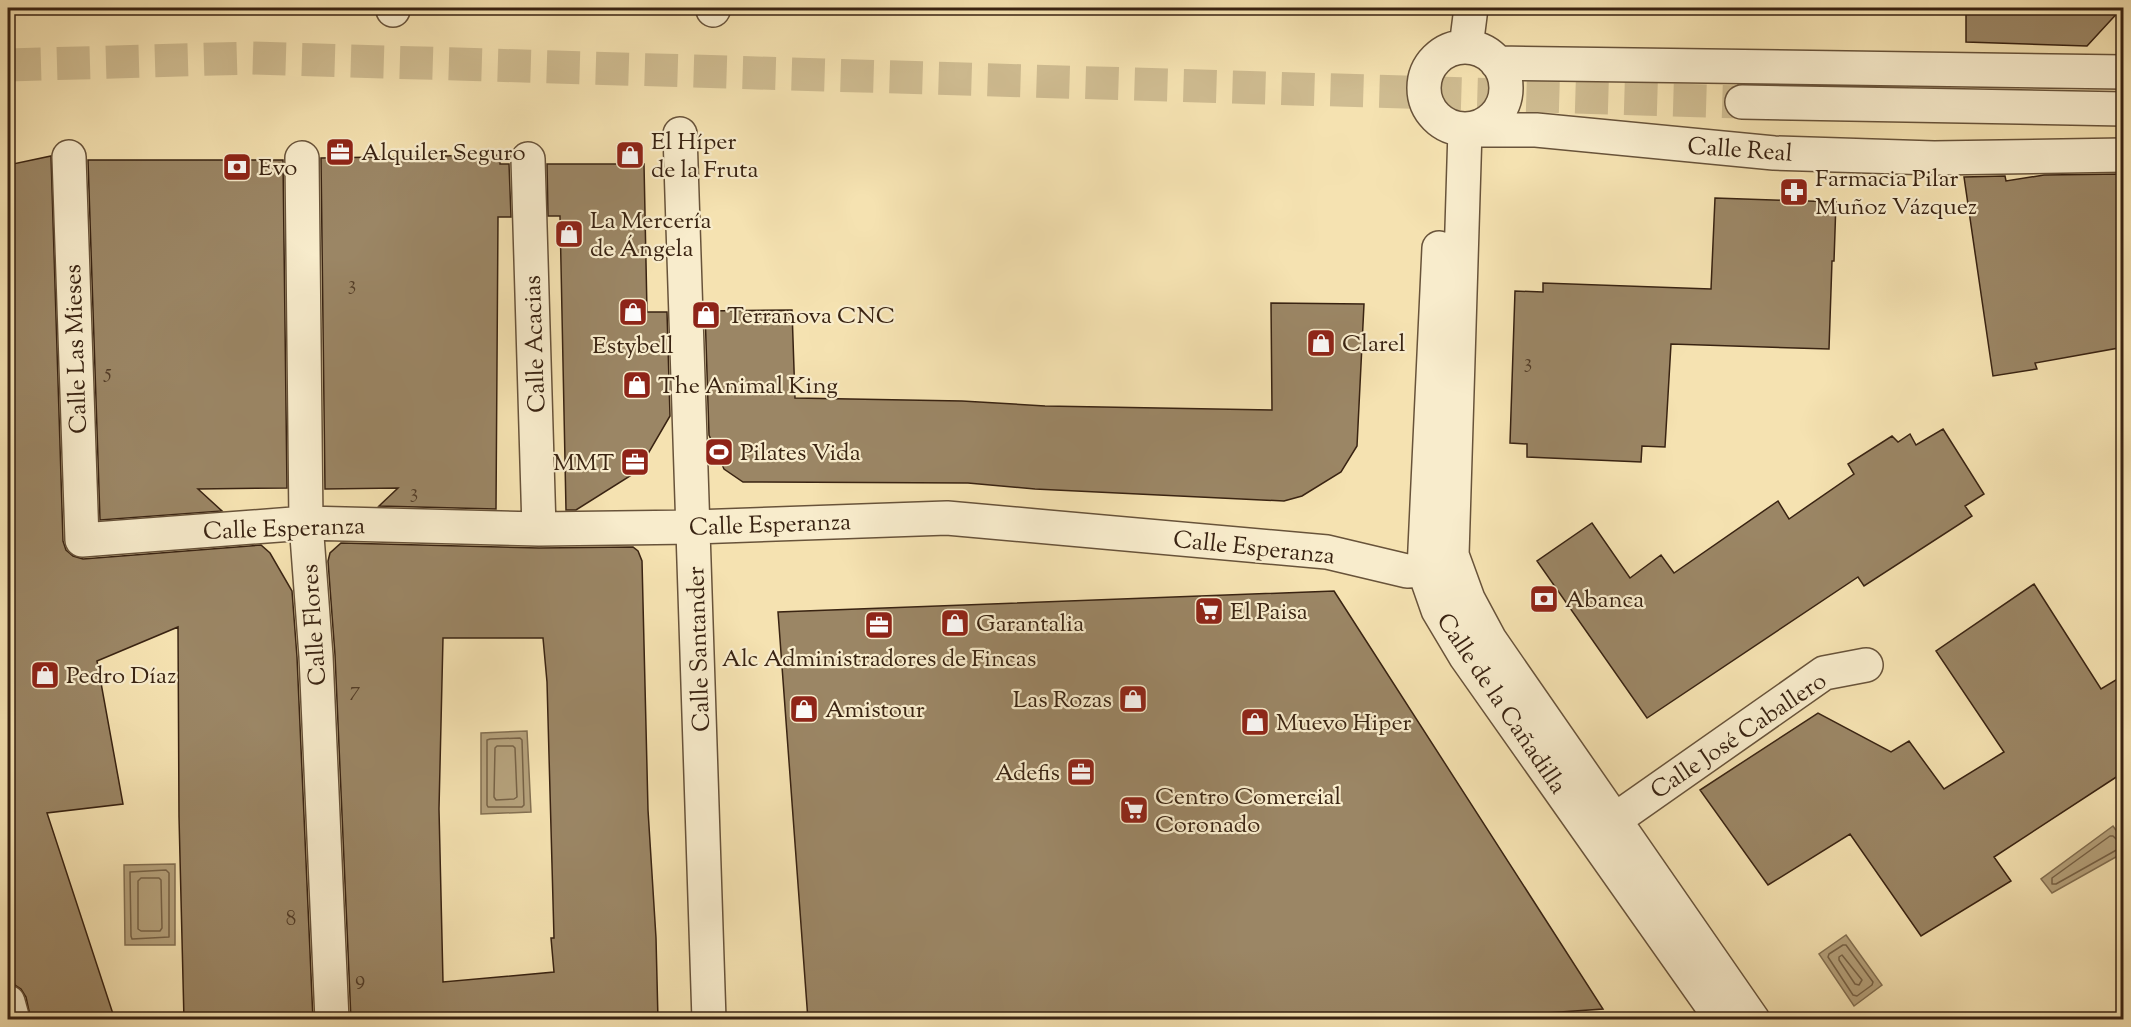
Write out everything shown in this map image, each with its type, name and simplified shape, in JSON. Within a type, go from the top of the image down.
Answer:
[{"type":"street","points":[[1466,47],[1471,8]]},
{"type":"street","points":[[1466,47],[1478,49],[1497,63],[1506,87],[1504,100],[1498,112],[1478,128],[1454,127],[1429,109],[1410,88],[1425,77],[1430,65],[1439,56],[1452,49],[1466,47]]},
{"type":"street","points":[[1497,63],[2124,72]]},
{"type":"street","name":"Calle Real","points":[[1742,102],[2124,110]]},
{"type":"street","name":"Calle Real","points":[[1454,127],[1536,130],[1786,153],[1934,158],[2124,155]]},
{"type":"street","name":"Calle de la Cañadilla","points":[[1454,127],[1438,610],[1466,657],[1722,1020]]},
{"type":"street","name":"Calle Santander","points":[[680,134],[710,1020]]},
{"type":"street","name":"Calle Las Mieses","points":[[69,157],[82,540]]},
{"type":"street","name":"Calle Flores","points":[[303,158],[306,523],[316,656],[332,1020]]},
{"type":"street","name":"Calle Acacias","points":[[528,159],[539,529]]},
{"type":"street","name":"Calle Esperanza","points":[[82,540],[306,523],[539,529],[694,527],[947,518],[1327,552],[1407,571],[1438,563]]},
{"type":"street","name":"Calle de la Cañadilla","points":[[1438,563],[1467,599],[1490,640],[1753,1020]]},
{"type":"street","name":"Calle José Caballero","points":[[1616,819],[1824,673],[1866,665]]},
{"type":"street","points":[[8,1002],[13,1020]]},
{"type":"shaded area","points":[[1010,8],[1218,8],[1217,14]]},
{"type":"water","points":[[527,731],[531,812],[481,814],[481,733]]},
{"type":"water","points":[[2113,826],[2123,840],[2123,853],[2052,893],[2041,879]]},
{"type":"water","points":[[175,864],[175,945],[125,945],[124,865]]},
{"type":"water","points":[[1846,935],[1882,985],[1854,1006],[1819,954]]},
{"type":"building","points":[[1966,8],[2122,8],[2087,46],[1966,42]]},
{"type":"building","points":[[500,155],[500,164],[509,164],[511,217],[498,217],[496,509],[379,506],[398,488],[325,489],[321,158]]},
{"type":"building","points":[[51,156],[63,541],[66,550],[73,556],[83,559],[261,545],[270,553],[292,591],[313,1020],[184,1020],[179,817],[178,627],[97,661],[123,804],[47,813],[115,1020],[31,1020],[26,997],[15,985],[8,963],[8,165]]},
{"type":"building","points":[[88,160],[283,160],[287,488],[198,489],[222,511],[100,520]]},
{"type":"building","points":[[547,164],[644,164],[647,312],[667,312],[670,416],[638,471],[576,510],[566,510],[560,216],[548,216]]},
{"type":"building","points":[[2124,174],[2124,347],[2035,363],[2037,369],[1993,376],[1964,177],[2005,176],[2006,181],[2044,175]]},
{"type":"building","points":[[1715,198],[1836,202],[1829,349],[1671,344],[1665,447],[1642,446],[1641,462],[1527,457],[1527,444],[1510,443],[1515,291],[1543,292],[1543,283],[1711,289]]},
{"type":"building","points":[[1271,303],[1364,304],[1357,446],[1341,472],[1302,496],[1284,501],[1035,489],[968,483],[743,482],[724,469],[709,435],[705,311],[792,310],[795,398],[1272,410]]},
{"type":"building","points":[[1943,429],[1984,494],[1965,506],[1972,516],[1864,586],[1858,577],[1647,718],[1537,561],[1592,523],[1630,578],[1661,555],[1674,573],[1778,501],[1789,519],[1854,474],[1848,464],[1892,436],[1898,442],[1910,434],[1916,445]]},
{"type":"building","points":[[341,543],[539,548],[633,547],[638,551],[642,561],[648,810],[656,938],[658,1020],[351,1020],[335,655],[328,561],[330,553]],"holes":[[[443,638],[543,638],[547,682],[554,938],[551,938],[554,972],[443,982],[439,809]]]},
{"type":"building","points":[[2034,584],[2101,689],[2124,675],[2124,772],[1994,857],[2011,881],[1921,936],[1850,834],[1768,885],[1700,790],[1818,713],[1891,752],[1909,741],[1944,789],[2004,752],[1936,651]]},
{"type":"building","name":"Centro Comercial Coronado","points":[[1334,591],[1603,1009],[1446,1020],[808,1020],[778,612]]},
{"type":"tunnel","points":[[8,65],[251,58],[1742,102]]},
{"type":"place","name":"Alquiler Seguro","points":[[340,152]]},
{"type":"place","name":"El Híper de la Fruta","points":[[630,155]]},
{"type":"place","name":"Evo","points":[[237,167]]},
{"type":"place","name":"Farmacia Pilar Muñoz Vázquez","points":[[1794,192]]},
{"type":"place","name":"La Mercería de Ángela","points":[[569,234]]},
{"type":"place","name":"Estybell","points":[[633,312]]},
{"type":"place","name":"Terranova CNC","points":[[706,315]]},
{"type":"place","name":"Clarel","points":[[1321,343]]},
{"type":"place","name":"The Animal King","points":[[637,385]]},
{"type":"place","name":"Pilates Vida","points":[[719,452]]},
{"type":"place","name":"MMT","points":[[635,462]]},
{"type":"place","name":"Abanca","points":[[1544,599]]},
{"type":"place","name":"El Paisa","points":[[1209,611]]},
{"type":"place","name":"Garantalia","points":[[955,623]]},
{"type":"place","name":"Alc Administradores de Fincas","points":[[879,625]]},
{"type":"place","name":"Pedro Díaz","points":[[45,675]]},
{"type":"place","name":"Las Rozas","points":[[1133,699]]},
{"type":"place","name":"Amistour","points":[[804,709]]},
{"type":"place","name":"Muevo Hiper","points":[[1255,722]]},
{"type":"place","name":"Adefis","points":[[1081,772]]},
{"type":"place","name":"Centro Comercial Coronado","points":[[1134,810]]}]
